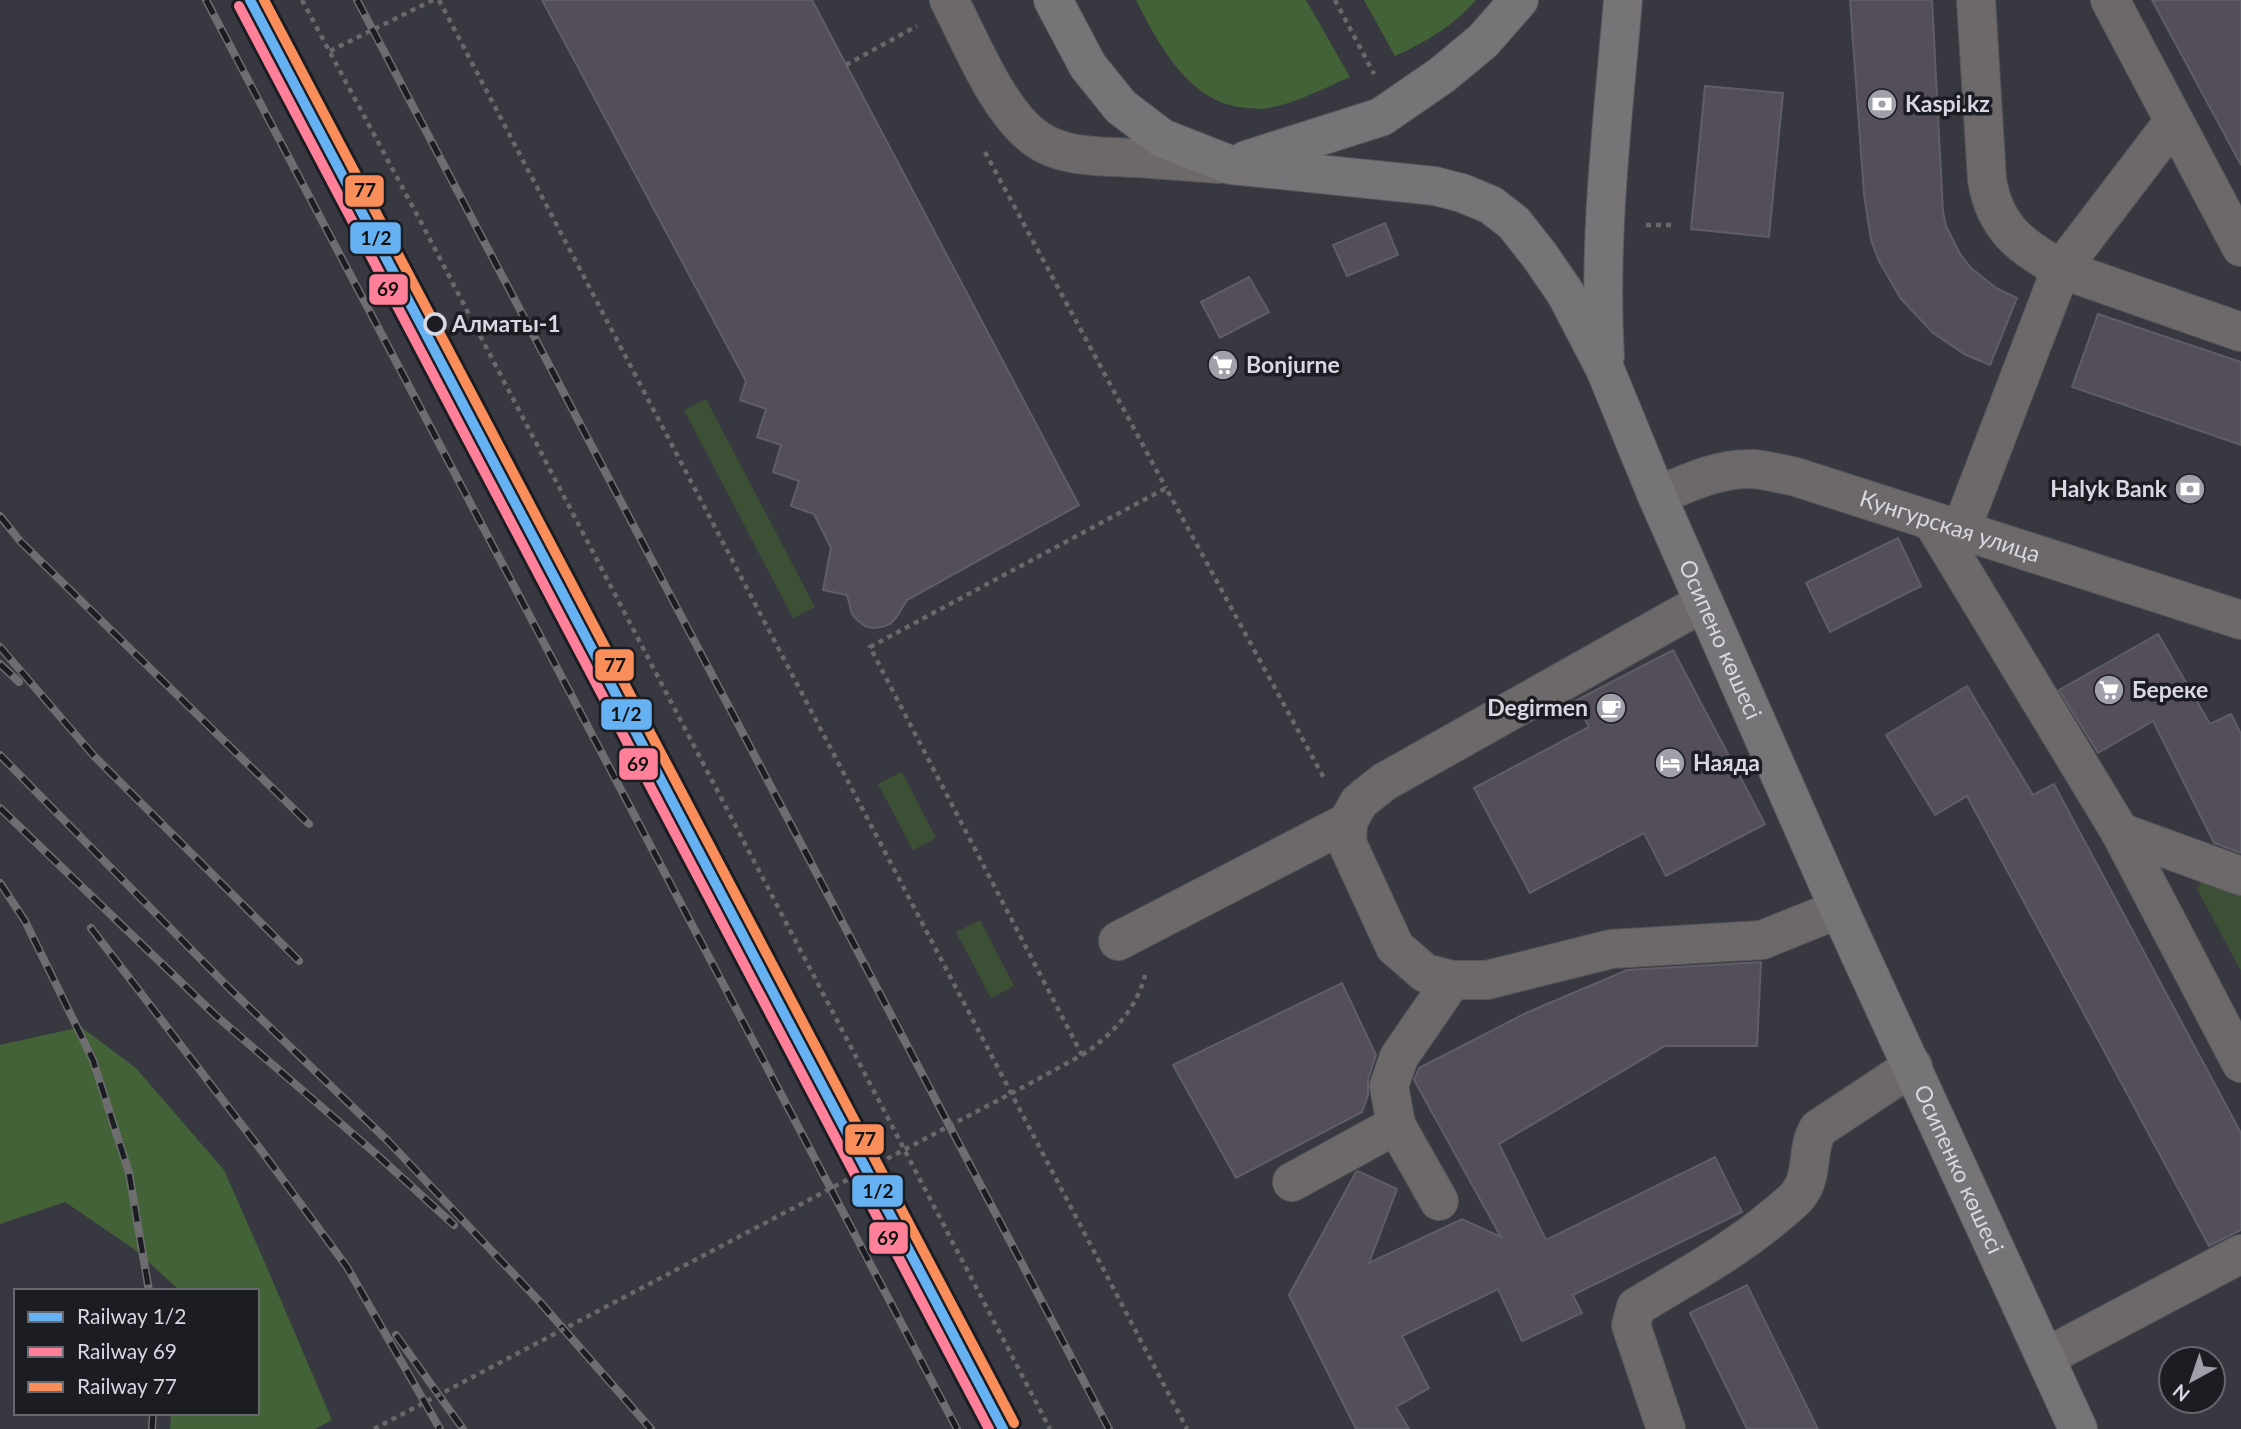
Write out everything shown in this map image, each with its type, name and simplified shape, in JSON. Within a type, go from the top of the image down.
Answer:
[{"type":"main road","points":[[1053,0],[1088,66],[1121,107],[1162,138],[1231,164],[1435,186],[1491,205],[1514,223],[1553,275],[1566,294],[1605,369]]},
{"type":"main road","points":[[1231,164],[1381,117],[1442,75],[1483,41],[1520,0]]},
{"type":"main road","points":[[1605,369],[1602,316],[1605,224],[1623,0]]},
{"type":"main road","name":"Осипено көшесі","points":[[1605,369],[1657,496],[1839,909]]},
{"type":"main road","name":"Осипенко көшесі","points":[[1839,909],[2078,1429]]},
{"type":"street","points":[[949,0],[1010,113],[1034,138],[1057,149],[1085,155],[1231,164]]},
{"type":"street","points":[[1976,0],[1987,180],[1990,198],[1998,218],[2015,238],[2035,255],[2061,269],[2241,332]]},
{"type":"street","points":[[2110,0],[2241,247]]},
{"type":"street","points":[[2174,121],[2061,269],[1947,525],[2120,832],[2241,1063]]},
{"type":"street","name":"Кунгурская улица","points":[[1657,496],[1709,474],[1729,470],[1754,469],[1796,477],[2241,620]]},
{"type":"street","points":[[1704,602],[1384,782],[1359,802],[1348,822],[1347,843],[1395,947],[1425,973],[1452,981],[1487,980],[1611,948],[1762,940],[1839,909]]},
{"type":"street","points":[[1129,936],[1348,822]]},
{"type":"street","points":[[2120,832],[2241,876]]},
{"type":"street","points":[[1439,1201],[1396,1125],[1389,1086],[1399,1057],[1452,981]]},
{"type":"street","points":[[1666,1429],[1631,1325],[1636,1307],[1753,1235],[1798,1196],[1806,1181],[1811,1163],[1813,1137],[1818,1129],[1913,1066]]},
{"type":"street","points":[[1292,1182],[1396,1125]]},
{"type":"street","points":[[2046,1357],[2241,1254]]},
{"type":"path","points":[[302,0],[436,251],[1050,1429]]},
{"type":"path","points":[[330,51],[433,0]]},
{"type":"path","points":[[439,0],[1187,1429]]},
{"type":"path","points":[[1335,0],[1376,77]]},
{"type":"path","points":[[846,65],[918,26]]},
{"type":"path","points":[[983,148],[1348,822]]},
{"type":"path","points":[[1643,225],[1676,225]]},
{"type":"path","points":[[1082,1055],[870,647],[1166,488]]},
{"type":"path","points":[[374,1429],[1029,1084],[1102,1042],[1132,1008],[1141,991],[1145,974],[1129,936]]},
{"type":"green space","points":[[1136,0],[1306,0],[1350,77],[1300,99],[1266,109],[1227,104],[1209,96],[1179,70],[1166,53]]},
{"type":"green space","points":[[1364,0],[1476,0],[1458,18],[1438,32],[1395,56]]},
{"type":"green space","points":[[706,399],[815,607],[793,618],[684,410]]},
{"type":"green space","points":[[902,772],[936,838],[913,850],[878,784]]},
{"type":"green space","points":[[2211,865],[2241,876],[2241,971],[2197,889]]},
{"type":"green space","points":[[980,920],[1014,986],[991,998],[956,932]]},
{"type":"green space","points":[[81,1027],[136,1068],[224,1170],[332,1420],[315,1429],[170,1429],[171,1415],[259,1415],[259,1289],[176,1289],[134,1249],[65,1202],[0,1224],[0,1045]]},
{"type":"building","points":[[542,0],[812,0],[1079,505],[907,600],[896,618],[882,627],[865,626],[857,620],[852,614],[847,595],[823,590],[831,548],[814,514],[791,506],[799,481],[773,472],[781,445],[757,437],[766,409],[740,400],[746,381]]},
{"type":"building","points":[[1850,0],[1932,0],[1943,212],[1946,226],[1960,254],[1971,268],[1996,288],[2017,298],[1990,365],[1966,355],[1933,333],[1901,299],[1879,261],[1871,240],[1864,194]]},
{"type":"building","points":[[2152,0],[2241,0],[2241,165]]},
{"type":"building","points":[[1705,86],[1783,93],[1769,237],[1691,229]]},
{"type":"building","points":[[1385,223],[1398,255],[1347,276],[1333,245]]},
{"type":"building","points":[[1249,277],[1269,312],[1220,338],[1201,302]]},
{"type":"building","points":[[2098,314],[2241,362],[2241,445],[2072,387]]},
{"type":"building","points":[[1898,538],[1921,586],[1830,632],[1806,583]]},
{"type":"building","points":[[2158,634],[2210,724],[2231,714],[2241,734],[2241,853],[2214,843],[2153,721],[2098,753],[2059,690]]},
{"type":"building","points":[[1673,650],[1765,824],[1666,876],[1644,833],[1530,893],[1474,788],[1589,727],[1575,701]]},
{"type":"building","points":[[1967,686],[2033,795],[2054,784],[2241,1133],[2241,1230],[2209,1246],[1967,796],[1935,815],[1886,735]]},
{"type":"building","points":[[1761,962],[1757,1046],[1665,1046],[1499,1144],[1546,1240],[1715,1157],[1742,1212],[1573,1295],[1582,1313],[1522,1341],[1498,1289],[1402,1336],[1429,1388],[1396,1407],[1409,1429],[1356,1429],[1289,1295],[1356,1172],[1397,1189],[1369,1263],[1462,1219],[1501,1237],[1414,1080],[1419,1068],[1526,1013],[1627,970]]},
{"type":"building","points":[[1342,983],[1376,1055],[1362,1112],[1236,1178],[1173,1065]]},
{"type":"building","points":[[1747,1285],[1818,1429],[1747,1429],[1690,1313]]},
{"type":"railway","points":[[206,0],[957,1429]]},
{"type":"railway","points":[[357,0],[1109,1429]]},
{"type":"railway","points":[[0,516],[20,541],[309,824]]},
{"type":"railway","points":[[0,647],[94,756],[299,961]]},
{"type":"railway","points":[[0,664],[19,682]]},
{"type":"railway","points":[[0,755],[230,989],[388,1141],[539,1301],[651,1429]]},
{"type":"railway","points":[[0,808],[214,1014],[454,1225]]},
{"type":"railway","points":[[0,883],[25,921],[93,1060],[129,1173],[149,1289]]},
{"type":"railway","points":[[91,928],[347,1267],[440,1429]]},
{"type":"railway","points":[[396,1335],[463,1429]]},
{"type":"railway","points":[[152,1429],[153,1415]]},
{"type":"rail line","name":"1/2","points":[[250,0],[1003,1429]]},
{"type":"rail line","name":"77","points":[[264,0],[1014,1423]]},
{"type":"rail line","name":"69","points":[[239,6],[989,1429]]},
{"type":"place","name":"Kaspi.kz","points":[[1882,104]]},
{"type":"place","name":"Алматы-1","points":[[435,324]]},
{"type":"place","name":"Bonjurne","points":[[1223,365]]},
{"type":"place","name":"Halyk Bank","points":[[2190,489]]},
{"type":"place","name":"Береке","points":[[2109,690]]},
{"type":"place","name":"Degirmen","points":[[1611,708]]},
{"type":"place","name":"Наяда","points":[[1670,763]]}]
